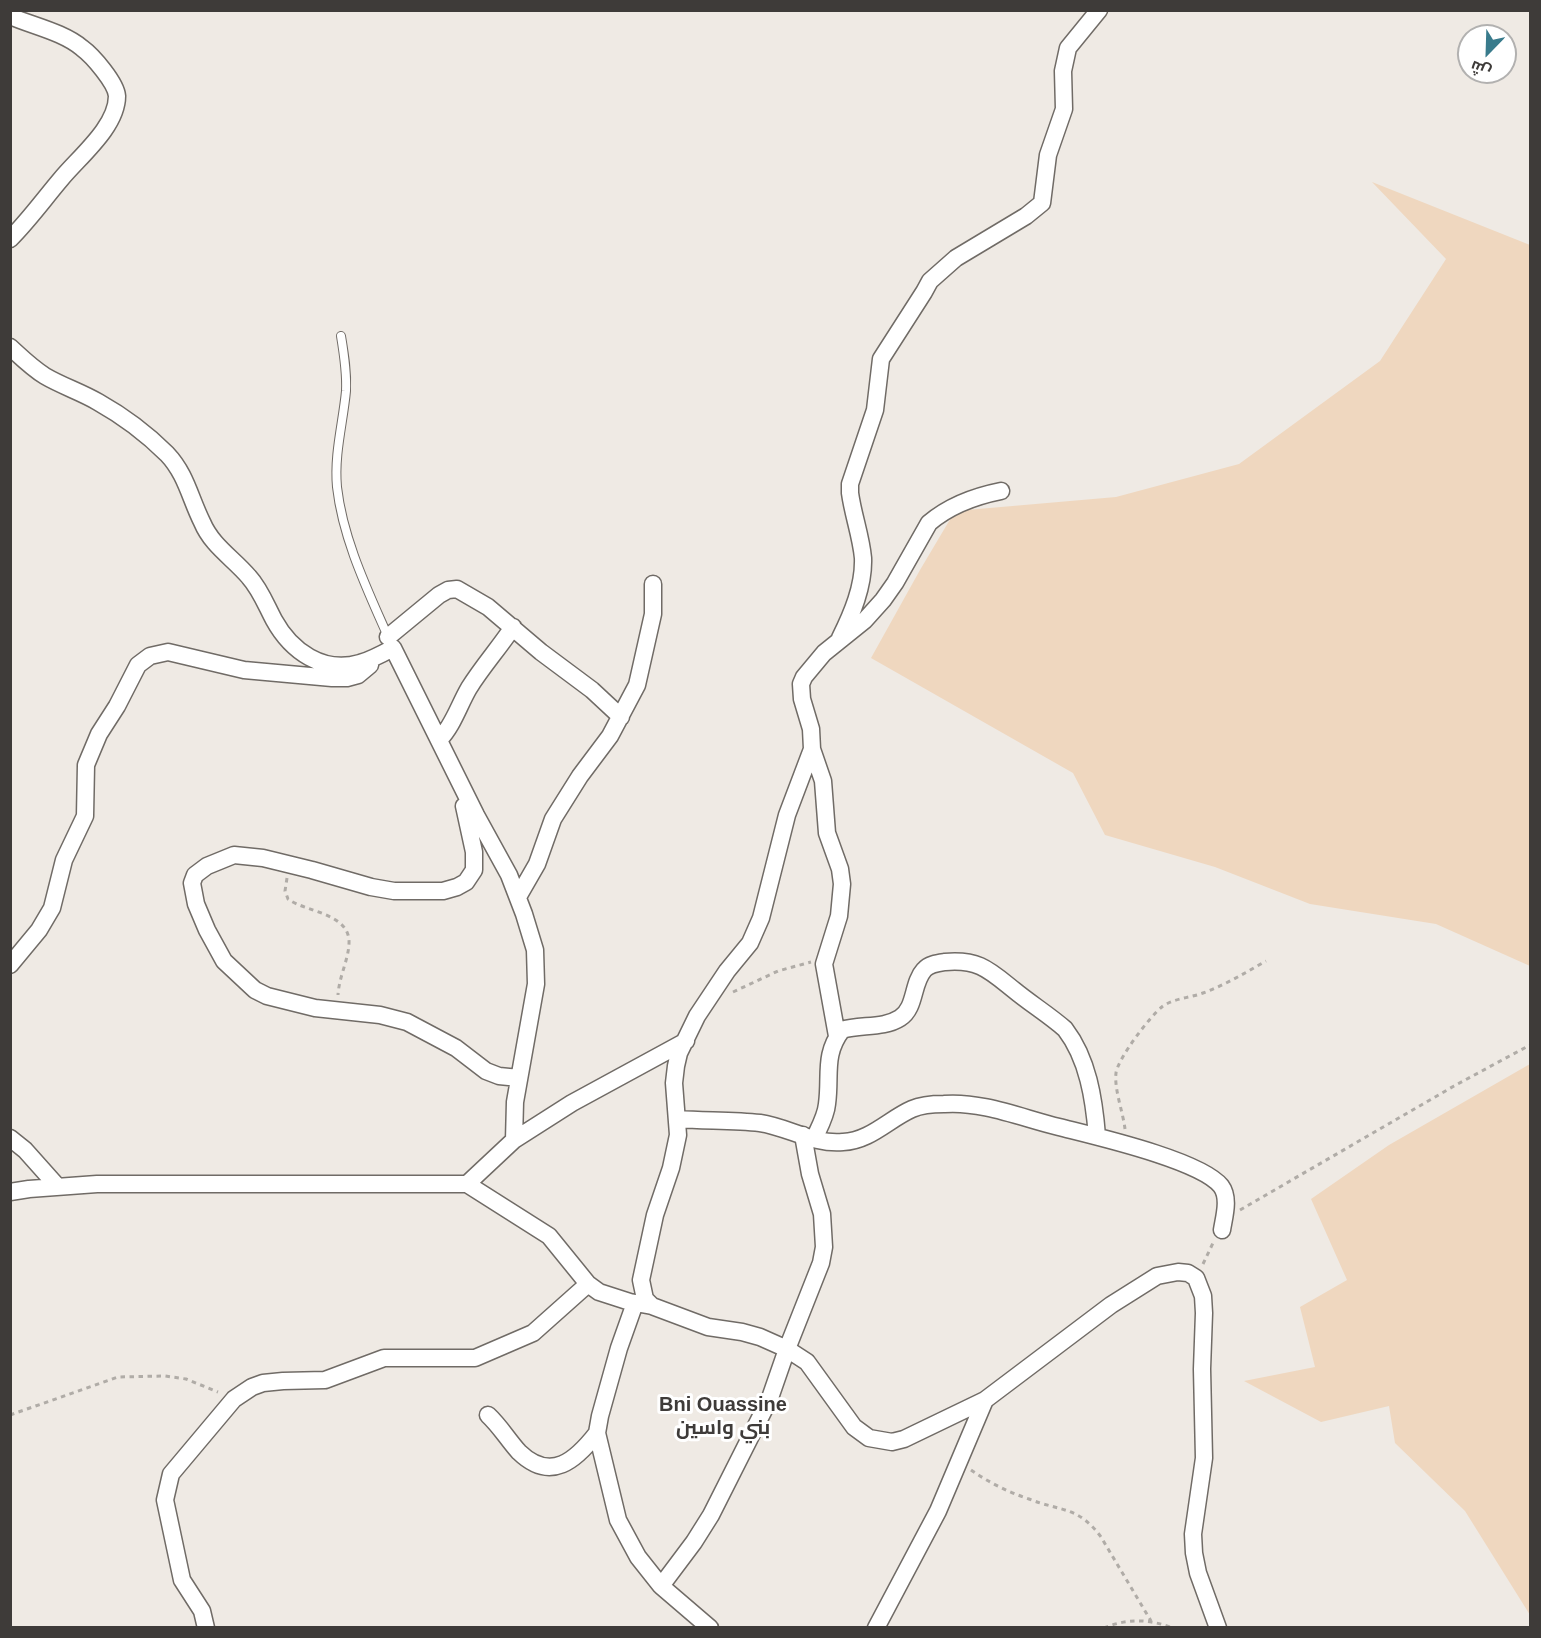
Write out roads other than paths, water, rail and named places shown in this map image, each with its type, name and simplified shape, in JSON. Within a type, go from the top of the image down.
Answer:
[{"type":"street","points":[[837,642],[851,614],[862,576],[863,558],[850,484],[875,410],[881,359],[930,281],[956,258],[1026,216],[1042,202],[1048,155],[1064,110],[1063,71],[1068,48],[1099,10]]},
{"type":"street","points":[[10,16],[80,46],[105,72],[116,90],[117,98],[108,123],[100,136],[10,239]]},
{"type":"street","points":[[10,346],[46,376],[119,414],[167,455],[188,484],[202,523],[215,544],[249,576],[266,601],[274,620],[287,640],[305,656],[321,664],[338,666],[358,664],[376,657]]},
{"type":"street","points":[[837,1036],[824,961],[842,904],[842,884],[840,869],[827,833],[823,781],[812,749],[811,729],[803,706],[801,684],[815,662],[865,620],[883,600],[929,523],[937,516],[970,499],[1001,491]]},
{"type":"street","points":[[518,897],[537,864],[557,811],[621,717],[637,685],[653,614],[653,584]]},
{"type":"street","points":[[10,965],[34,937],[52,908],[64,860],[86,816],[84,780],[89,757],[99,734],[117,706],[132,673],[142,660],[158,653],[168,652],[244,670],[332,678],[358,675],[368,668],[376,657],[438,596],[448,590],[457,589],[488,607],[541,652],[592,690],[621,717]]},
{"type":"street","points":[[439,740],[446,733],[477,676],[513,627]]},
{"type":"street","points":[[390,643],[476,815],[509,875],[535,950],[536,984],[515,1102],[514,1140]]},
{"type":"street","points":[[652,1306],[645,1299],[641,1280],[655,1215],[675,1150],[678,1119],[674,1083],[679,1053],[697,1016],[756,932],[790,807],[812,749]]},
{"type":"street","points":[[454,771],[474,852],[474,870],[466,882],[457,887],[443,891],[394,891],[290,865],[234,855],[214,862],[195,874],[192,879],[196,904],[224,961],[255,990],[280,1000],[337,1011],[380,1015],[407,1022],[456,1048],[486,1071],[499,1076],[519,1078]]},
{"type":"street","points":[[661,1586],[711,1515],[770,1398],[787,1348],[815,1283],[824,1247],[822,1214],[810,1174],[808,1137],[827,1107],[827,1065],[830,1052],[842,1030],[880,1024],[900,1018],[910,1005],[917,981],[927,967],[955,961],[970,962],[981,966],[997,975],[1013,990],[1050,1016],[1065,1029],[1074,1041],[1086,1071],[1097,1136]]},
{"type":"street","points":[[467,1184],[514,1140],[572,1103],[686,1041]]},
{"type":"street","points":[[678,1119],[760,1124],[820,1142],[844,1143],[861,1139],[915,1108],[945,1103],[975,1106],[1097,1136],[1191,1167],[1220,1186],[1224,1194],[1226,1204],[1222,1230]]},
{"type":"street","points":[[10,1138],[25,1150],[57,1187]]},
{"type":"street","points":[[10,1192],[97,1184],[467,1184],[549,1236],[588,1284],[599,1292],[652,1306],[708,1328],[742,1332],[787,1348],[807,1362],[861,1434],[876,1441],[892,1443],[985,1400],[1138,1287],[1167,1273],[1188,1273],[1196,1278],[1203,1296],[1204,1313],[1202,1369],[1204,1458],[1193,1534],[1194,1553],[1198,1573],[1218,1628]]},
{"type":"street","points":[[206,1628],[202,1611],[182,1580],[165,1500],[171,1474],[234,1399],[252,1387],[263,1383],[325,1380],[384,1358],[475,1358],[533,1333],[588,1284]]},
{"type":"street","points":[[635,1303],[604,1400],[597,1433],[618,1520],[638,1557],[661,1586],[697,1614],[710,1628]]},
{"type":"street","points":[[876,1628],[938,1511],[985,1400]]},
{"type":"street","points":[[488,1415],[520,1453],[537,1464],[547,1467],[557,1467],[577,1456],[597,1433]]},
{"type":"lane","points":[[341,336],[346,369],[346,392],[337,453],[337,487],[345,526],[365,584],[390,643]]},
{"type":"district","name":"Bni Ouassine بني واسين","points":[[723,1416]]}]
